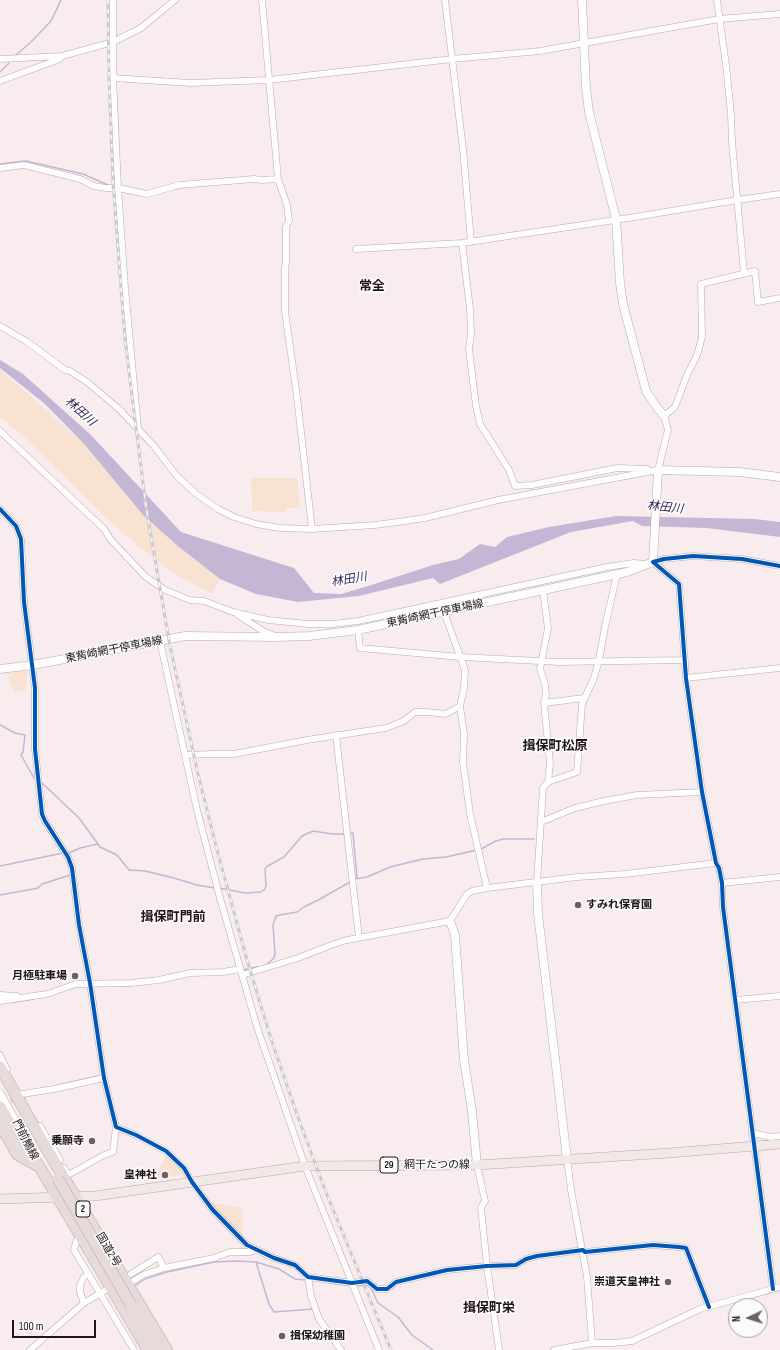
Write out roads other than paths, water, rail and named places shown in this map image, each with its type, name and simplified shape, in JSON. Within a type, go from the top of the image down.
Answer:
[{"type":"highway","name":"国道2号","points":[[3,1072],[21,1095],[76,1197],[95,1228],[131,1280],[167,1350]]},
{"type":"highway","name":"2","points":[[3,1072],[58,1179],[158,1350]]},
{"type":"highway","name":"2","points":[[0,1107],[16,1134],[39,1166]]},
{"type":"highway","points":[[0,1124],[17,1154],[39,1166]]},
{"type":"highway","name":"国道2号","points":[[39,1166],[148,1350]]},
{"type":"main road","points":[[582,0],[583,43],[589,112],[616,219],[620,283],[623,304],[646,391],[664,416]]},
{"type":"main road","points":[[650,563],[658,470],[740,472],[780,477]]},
{"type":"main road","name":"東觜崎網干停車場線","points":[[0,669],[33,665],[186,636],[309,636],[358,630],[618,574],[650,563]]},
{"type":"main road","points":[[537,882],[538,914],[567,1159]]},
{"type":"main road","points":[[450,921],[455,935],[464,1060],[472,1111],[477,1165]]},
{"type":"main road","name":"門前鵤線","points":[[0,1094],[25,1136],[39,1166]]},
{"type":"main road","name":"網干たつの線","points":[[0,1198],[58,1198],[95,1196],[306,1166],[477,1165],[668,1153],[780,1144]]},
{"type":"street","points":[[113,0],[113,78],[118,188],[124,288],[138,428]]},
{"type":"street","points":[[0,59],[62,56],[113,42],[141,28],[175,0]]},
{"type":"street","points":[[262,0],[278,178],[287,205],[289,221],[286,227],[285,311],[297,397],[312,529]]},
{"type":"street","points":[[445,0],[464,149],[471,242]]},
{"type":"street","points":[[717,0],[731,114],[744,273]]},
{"type":"street","points":[[113,78],[190,83],[268,80],[452,59],[540,51],[719,19],[780,14]]},
{"type":"street","points":[[0,81],[60,60],[62,56]]},
{"type":"street","points":[[0,168],[24,165],[80,179],[94,186],[118,188],[147,194],[179,185],[278,178]]},
{"type":"street","points":[[356,249],[471,242],[780,194]]},
{"type":"street","points":[[462,243],[470,309],[471,334],[469,349],[476,406],[480,424],[509,470],[515,486],[532,485],[617,468],[658,470]]},
{"type":"street","points":[[658,470],[668,430],[664,416],[674,407],[697,355],[702,337],[701,284],[754,271],[758,302],[780,298]]},
{"type":"street","points":[[0,326],[26,341],[65,370],[70,371],[87,382],[138,428],[176,475],[195,493],[218,509],[234,517],[256,524],[280,528],[312,529],[375,525],[425,518],[498,500],[658,470]]},
{"type":"street","points":[[0,431],[104,530],[110,540],[146,577],[165,590],[190,600],[204,601],[233,612],[268,620],[308,624],[333,624],[358,621],[607,567],[634,563],[650,563],[664,559],[693,556],[742,559],[780,566]]},
{"type":"street","points":[[0,509],[16,526],[21,539],[24,602],[33,665],[36,706],[35,749],[42,814],[68,857],[72,868],[80,936],[90,983],[104,1078],[116,1127],[112,1152],[70,1174],[68,1174],[47,1143]]},
{"type":"street","points":[[650,563],[678,584],[686,660],[686,678],[702,792],[716,863],[719,868],[722,883],[722,907],[773,1289]]},
{"type":"street","points":[[537,882],[543,788],[548,782],[578,772],[582,704],[594,678],[599,660],[605,627],[618,574]]},
{"type":"street","points":[[543,591],[548,628],[540,668],[546,689],[544,703],[550,763],[548,782]]},
{"type":"street","points":[[233,612],[263,631],[277,637]]},
{"type":"street","points":[[444,612],[466,670],[460,706],[464,734],[463,762],[470,814],[487,888]]},
{"type":"street","points":[[358,630],[360,648],[460,657],[541,661],[576,662],[599,660],[686,660]]},
{"type":"street","points":[[160,641],[212,869],[257,1027],[306,1166],[379,1350]]},
{"type":"street","points":[[686,678],[780,668]]},
{"type":"street","points":[[544,703],[584,698]]},
{"type":"street","points":[[185,755],[234,754],[336,735],[386,728],[404,721],[415,712],[446,714],[460,706]]},
{"type":"street","points":[[336,735],[359,938]]},
{"type":"street","points":[[541,822],[575,808],[611,800],[637,796],[702,792]]},
{"type":"street","points":[[0,1001],[48,994],[76,984],[131,983],[159,980],[190,973],[241,972],[298,958],[334,944],[450,921],[467,894],[472,891],[487,888],[716,863]]},
{"type":"street","points":[[722,883],[780,876]]},
{"type":"street","points":[[0,995],[23,997]]},
{"type":"street","points":[[735,1000],[780,996]]},
{"type":"street","points":[[0,1055],[3,1072]]},
{"type":"street","points":[[21,1095],[104,1078]]},
{"type":"street","points":[[116,1127],[166,1151],[184,1168],[192,1182],[212,1209],[247,1246],[274,1258],[296,1265],[309,1279],[311,1296],[319,1319],[341,1350]]},
{"type":"street","points":[[752,1133],[771,1137],[780,1136]]},
{"type":"street","points":[[567,1159],[571,1190],[587,1276],[592,1343]]},
{"type":"street","points":[[477,1165],[485,1201],[481,1208],[487,1266],[496,1320],[499,1350]]},
{"type":"street","points":[[80,1235],[74,1250],[134,1350]]},
{"type":"street","points":[[309,1279],[352,1283],[367,1281],[378,1289],[387,1288],[396,1282],[447,1270],[516,1265],[526,1259],[537,1256],[583,1250],[585,1252],[654,1246],[686,1248],[709,1307]]},
{"type":"street","points":[[131,1280],[164,1268],[214,1258],[230,1252],[249,1252],[257,1250]]},
{"type":"street","points":[[131,1280],[158,1258],[164,1268]]},
{"type":"street","points":[[84,1277],[80,1285],[80,1292],[84,1303]]},
{"type":"street","points":[[131,1280],[172,1350]]},
{"type":"street","points":[[30,1350],[84,1303],[111,1287]]},
{"type":"street","points":[[554,1350],[592,1343],[632,1341],[709,1307],[780,1287]]},
{"type":"waterway","points":[[16,55],[51,21],[61,0]]},
{"type":"waterway","points":[[0,72],[9,63]]},
{"type":"waterway","points":[[0,164],[26,161],[83,174],[108,185]]},
{"type":"waterway","points":[[0,725],[15,733],[25,735],[23,752],[21,755],[34,778]]},
{"type":"waterway","points":[[42,783],[79,818],[98,844]]},
{"type":"waterway","points":[[219,888],[245,893],[261,892],[265,889],[266,885],[266,867],[284,857],[302,836],[313,831],[332,834],[346,834]]},
{"type":"waterway","points":[[350,834],[353,833],[357,878]]},
{"type":"waterway","points":[[481,849],[503,839],[534,839]]},
{"type":"waterway","points":[[69,853],[80,848],[98,844],[100,847],[117,855],[129,870],[145,871],[197,885],[215,888]]},
{"type":"waterway","points":[[355,879],[367,877],[390,867],[423,859],[446,857],[477,850]]},
{"type":"waterway","points":[[0,866],[63,853]]},
{"type":"waterway","points":[[0,895],[38,888],[42,884],[70,875]]},
{"type":"waterway","points":[[266,965],[274,958],[275,954],[273,925],[276,916],[297,912],[350,882]]},
{"type":"waterway","points":[[243,970],[257,967]]},
{"type":"waterway","points":[[15,1002],[33,999]]},
{"type":"waterway","points":[[59,1085],[98,1076]]},
{"type":"waterway","points":[[136,1285],[145,1279],[167,1272],[214,1262],[237,1261],[256,1262],[279,1269],[295,1279],[306,1280]]},
{"type":"waterway","points":[[256,1262],[269,1304],[274,1312],[313,1310]]},
{"type":"waterway","points":[[330,1283],[352,1286]]},
{"type":"waterway","points":[[356,1286],[367,1285],[371,1288],[378,1303],[398,1317],[412,1335],[433,1350]]},
{"type":"tunnel","points":[[2,1102],[26,1097]]},
{"type":"railway","points":[[108,0],[113,183],[125,339],[146,507],[170,646],[198,774],[216,846],[247,960],[272,1042],[327,1195],[391,1350]]},
{"type":"place","name":"すみれ保育園","points":[[578,905]]},
{"type":"place","name":"月極駐車場","points":[[75,976]]},
{"type":"place","name":"乗願寺","points":[[92,1141]]},
{"type":"place","name":"皇神社","points":[[165,1175]]},
{"type":"place","name":"崇道天皇神社","points":[[668,1282]]},
{"type":"place","name":"揖保幼稚園","points":[[282,1336]]},
{"type":"district","name":"常全","points":[[372,287]]},
{"type":"district","name":"揖保町松原","points":[[555,747]]},
{"type":"district","name":"揖保町門前","points":[[173,918]]},
{"type":"district","name":"揖保町栄","points":[[489,1309]]},
{"type":"water label","name":"林田川","points":[[80,412]]},
{"type":"water label","name":"林田川","points":[[665,508]]},
{"type":"water label","name":"林田川","points":[[349,580]]}]
